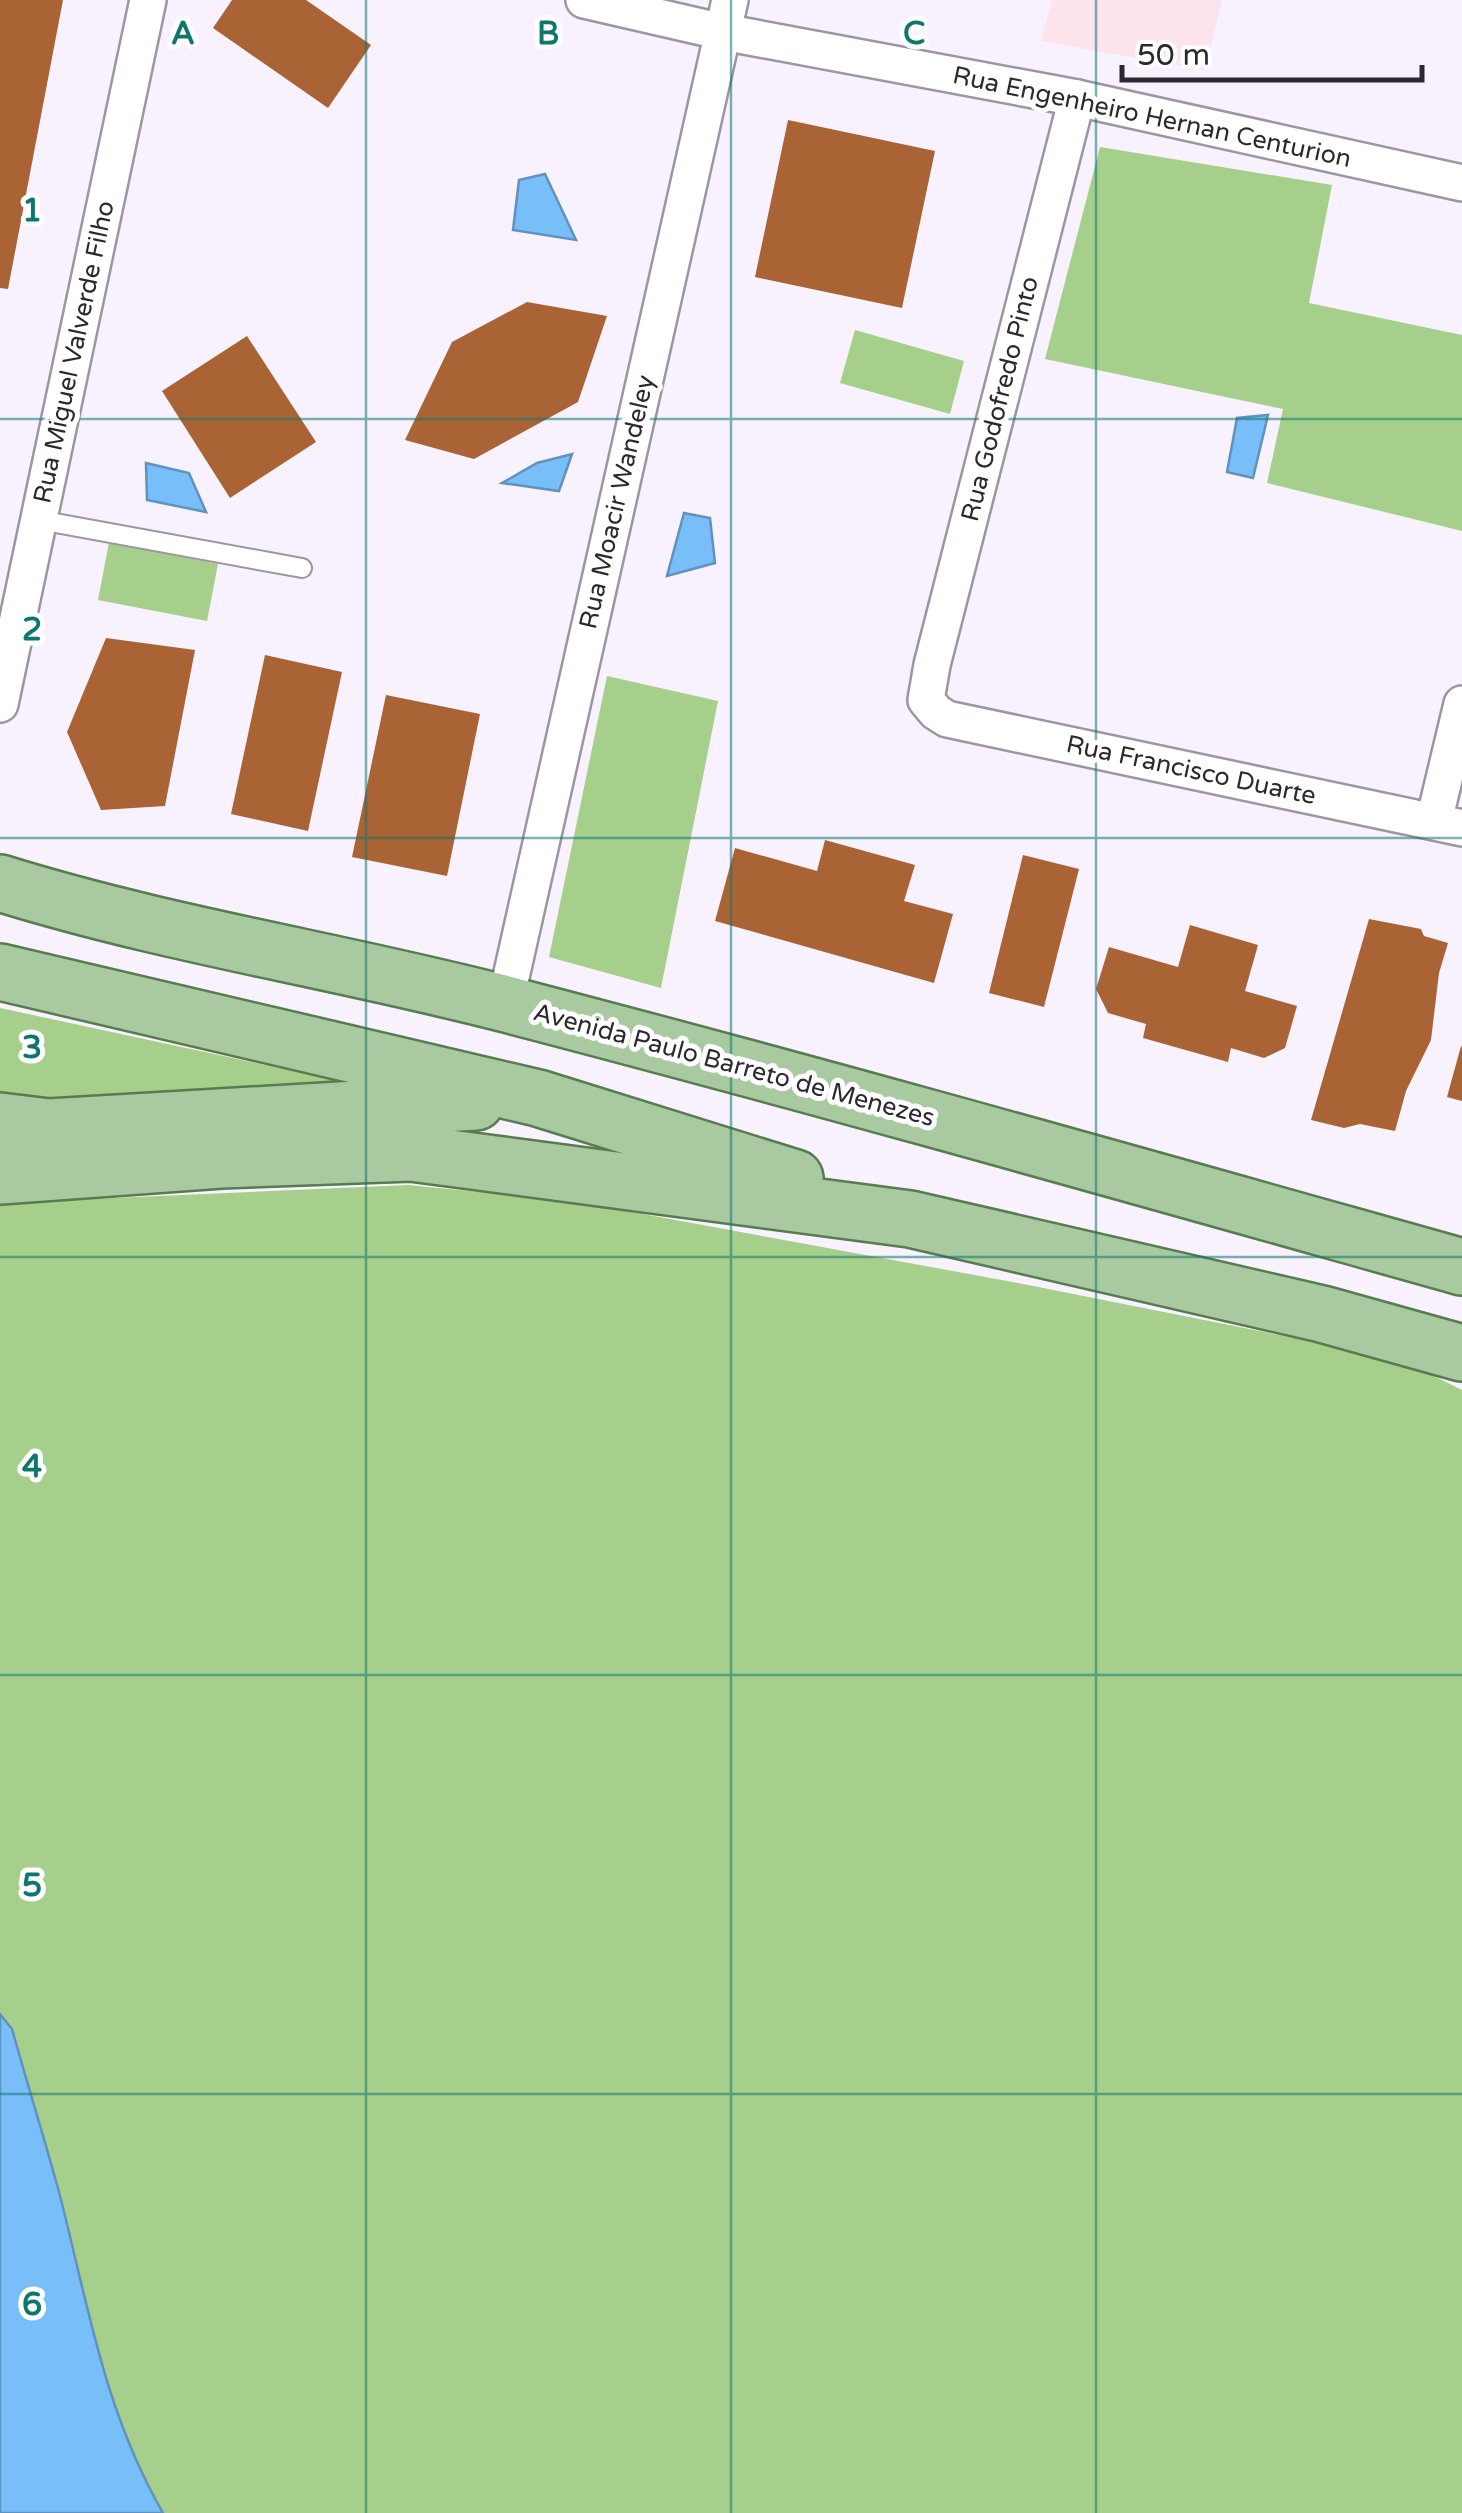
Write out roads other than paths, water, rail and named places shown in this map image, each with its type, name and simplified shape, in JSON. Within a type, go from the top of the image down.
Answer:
[{"type":"main road","name":"Avenida Paulo Barreto de Menezes","points":[[0,883],[81,906],[505,1004],[897,1108],[1462,1267]]},
{"type":"main road","points":[[0,926],[81,906]]},
{"type":"main road","points":[[0,972],[538,1098],[827,1188],[910,1219]]},
{"type":"main road","points":[[0,1122],[49,1127],[538,1098]]},
{"type":"main road","points":[[5,1176],[222,1160],[411,1154],[910,1219],[1322,1314],[1462,1353]]},
{"type":"street","name":"Rua Miguel Valverde Filho","points":[[0,704],[148,0]]},
{"type":"street","name":"Rua Engenheiro Hernan Centurion","points":[[584,0],[726,16],[1462,183]]},
{"type":"street","name":"Rua Moacir Wandeley","points":[[505,1004],[726,16]]},
{"type":"street","name":"Rua Godofredo Pinto","points":[[926,700],[1076,98]]},
{"type":"street","name":"Rua Francisco Duarte","points":[[926,700],[947,719],[1448,825]]},
{"type":"street","points":[[1448,825],[1462,704]]},
{"type":"lane","points":[[38,520],[302,568]]},
{"type":"water","points":[[545,174],[576,240],[513,230],[519,180]]},
{"type":"water","points":[[1268,415],[1253,478],[1227,472],[1237,418]]},
{"type":"water","points":[[572,454],[559,491],[502,483],[537,463]]},
{"type":"water","points":[[146,463],[189,473],[206,512],[147,500]]},
{"type":"water","points":[[684,513],[710,518],[715,563],[667,576]]},
{"type":"water","points":[[0,2014],[12,2029],[112,2396],[143,2475],[163,2513],[0,2513]]}]
